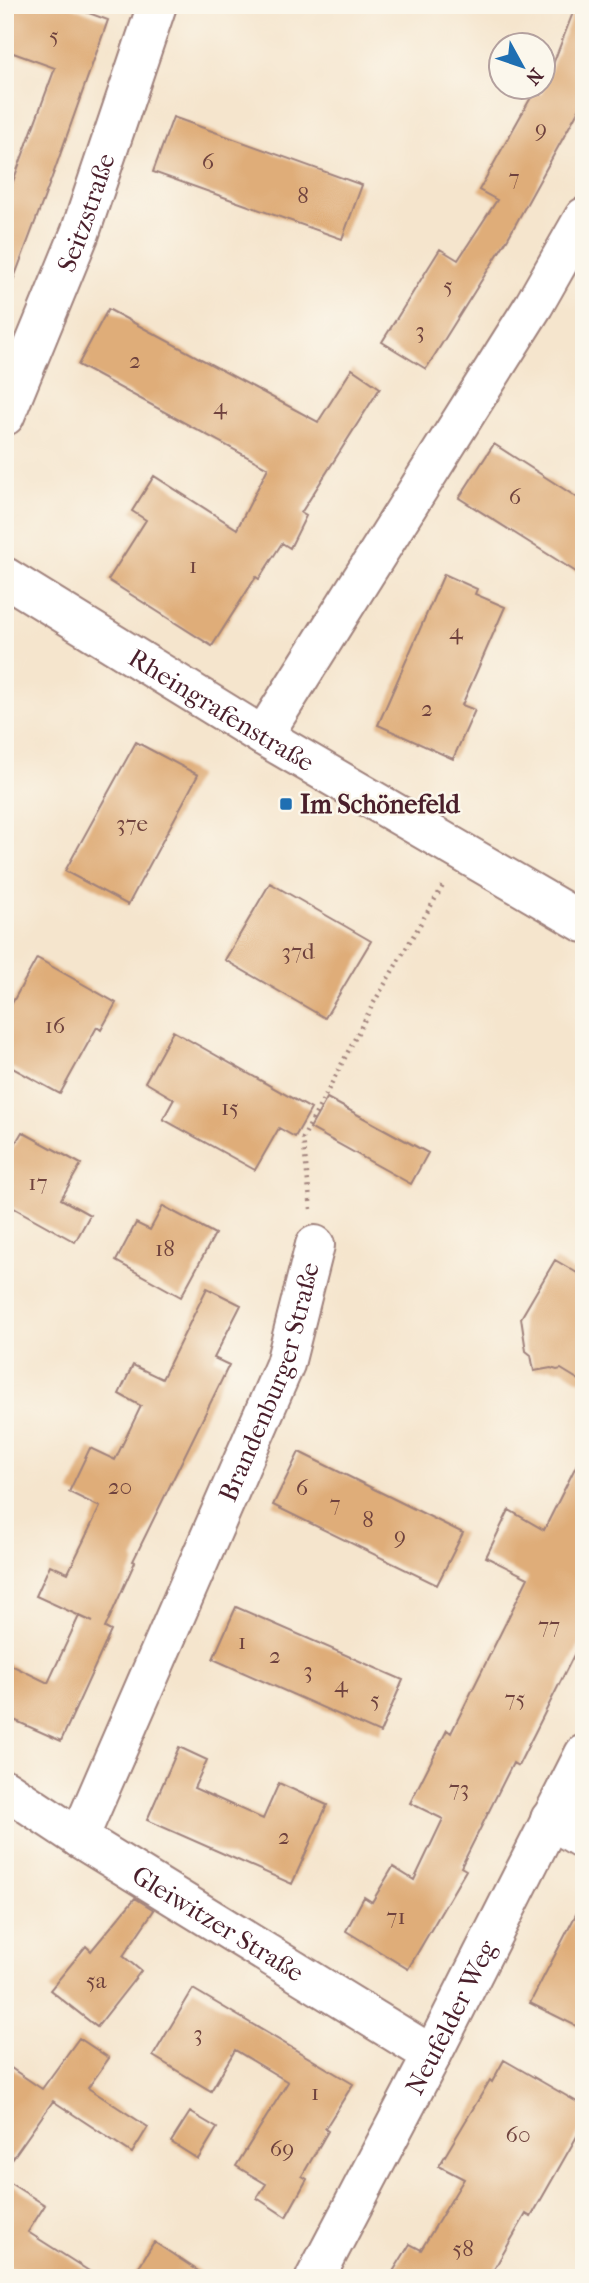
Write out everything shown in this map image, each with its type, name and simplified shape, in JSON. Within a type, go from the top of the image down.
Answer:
[{"type":"street","name":"Seitzstraße","points":[[5,416],[80,233],[157,5]]},
{"type":"street","points":[[263,736],[534,305],[584,216]]},
{"type":"street","name":"Rheingrafenstraße","points":[[5,577],[263,736],[584,923]]},
{"type":"street","name":"Brandenburger Straße","points":[[79,1838],[285,1364],[315,1245]]},
{"type":"street","name":"Neufelder Weg","points":[[315,2278],[432,2056],[584,1754]]},
{"type":"street","name":"Gleiwitzer Straße","points":[[5,1789],[79,1838],[432,2056]]},
{"type":"street","points":[[550,1819],[584,1840]]},
{"type":"path","name":"Brandenburger Straße","points":[[315,1245],[303,1138],[373,1004],[462,854]]},
{"type":"building","points":[[5,5],[67,5],[108,20],[8,294],[5,293],[5,203],[55,68],[5,50]]},
{"type":"building","points":[[576,5],[584,5],[584,100],[508,238],[426,369],[382,342],[440,249],[458,260],[497,200],[479,190],[528,102],[558,102],[558,51]]},
{"type":"building","points":[[173,117],[362,185],[342,239],[153,172]]},
{"type":"building","points":[[108,309],[318,422],[352,369],[380,388],[301,513],[306,516],[290,548],[282,543],[259,579],[256,577],[212,646],[108,580],[146,520],[132,511],[154,476],[237,529],[268,468],[78,365]]},
{"type":"building","points":[[494,444],[584,502],[584,577],[459,498]]},
{"type":"building","points":[[444,574],[477,589],[475,594],[505,607],[462,705],[475,710],[453,759],[378,725]]},
{"type":"building","points":[[136,742],[198,775],[128,905],[65,871]]},
{"type":"building","points":[[270,883],[371,941],[325,1018],[225,960]]},
{"type":"building","points":[[37,958],[116,1003],[101,1030],[97,1027],[60,1094],[5,1064],[5,1016]]},
{"type":"building","points":[[173,1031],[311,1109],[295,1137],[279,1128],[255,1170],[163,1119],[174,1099],[145,1082]]},
{"type":"building","points":[[327,1098],[428,1153],[411,1184],[310,1128]]},
{"type":"building","points":[[22,1132],[81,1164],[61,1199],[90,1215],[75,1242],[5,1203],[5,1161]]},
{"type":"building","points":[[163,1206],[215,1234],[181,1297],[116,1261],[136,1223],[150,1230]]},
{"type":"building","points":[[555,1260],[584,1277],[584,1383],[561,1369],[534,1371],[531,1355],[526,1351],[521,1318]]},
{"type":"building","points":[[207,1288],[241,1305],[214,1358],[229,1365],[133,1561],[135,1562],[105,1628],[111,1631],[61,1741],[5,1716],[5,1662],[48,1683],[79,1616],[93,1622],[36,1596],[50,1565],[68,1573],[100,1507],[69,1492],[90,1448],[115,1460],[141,1406],[119,1394],[133,1365],[162,1379]]},
{"type":"building","points":[[584,1450],[584,1635],[518,1766],[513,1763],[461,1867],[466,1870],[408,1969],[346,1931],[364,1897],[372,1902],[393,1867],[414,1880],[443,1819],[410,1803],[447,1730],[451,1733],[528,1578],[486,1557],[509,1510],[544,1530]]},
{"type":"building","points":[[299,1452],[463,1533],[437,1585],[273,1505]]},
{"type":"building","points":[[236,1607],[403,1680],[380,1733],[213,1659]]},
{"type":"building","points":[[179,1747],[207,1760],[194,1788],[263,1819],[279,1783],[327,1805],[292,1884],[147,1820]]},
{"type":"building","points":[[135,1898],[154,1910],[123,1956],[141,1971],[97,2027],[50,1990],[86,1946],[91,1951]]},
{"type":"building","points":[[584,1899],[584,2030],[530,2003]]},
{"type":"building","points":[[193,1989],[353,2084],[325,2129],[328,2131],[302,2176],[307,2179],[286,2217],[257,2198],[266,2184],[236,2166],[288,2082],[235,2050],[211,2091],[153,2056]]},
{"type":"building","points":[[79,2038],[109,2058],[88,2088],[148,2127],[132,2153],[53,2101],[5,2169],[5,2064],[42,2089]]},
{"type":"building","points":[[504,2060],[584,2106],[584,2124],[531,2217],[526,2214],[489,2278],[389,2278],[410,2244],[421,2250],[464,2179],[439,2166]]},
{"type":"building","points":[[190,2112],[217,2128],[198,2159],[171,2142]]},
{"type":"building","points":[[5,2180],[45,2205],[28,2232],[100,2278],[27,2278],[5,2266]]},
{"type":"building","points":[[154,2242],[209,2278],[132,2278]]},
{"type":"place","name":"Im Schönefeld","points":[[286,804]]}]
